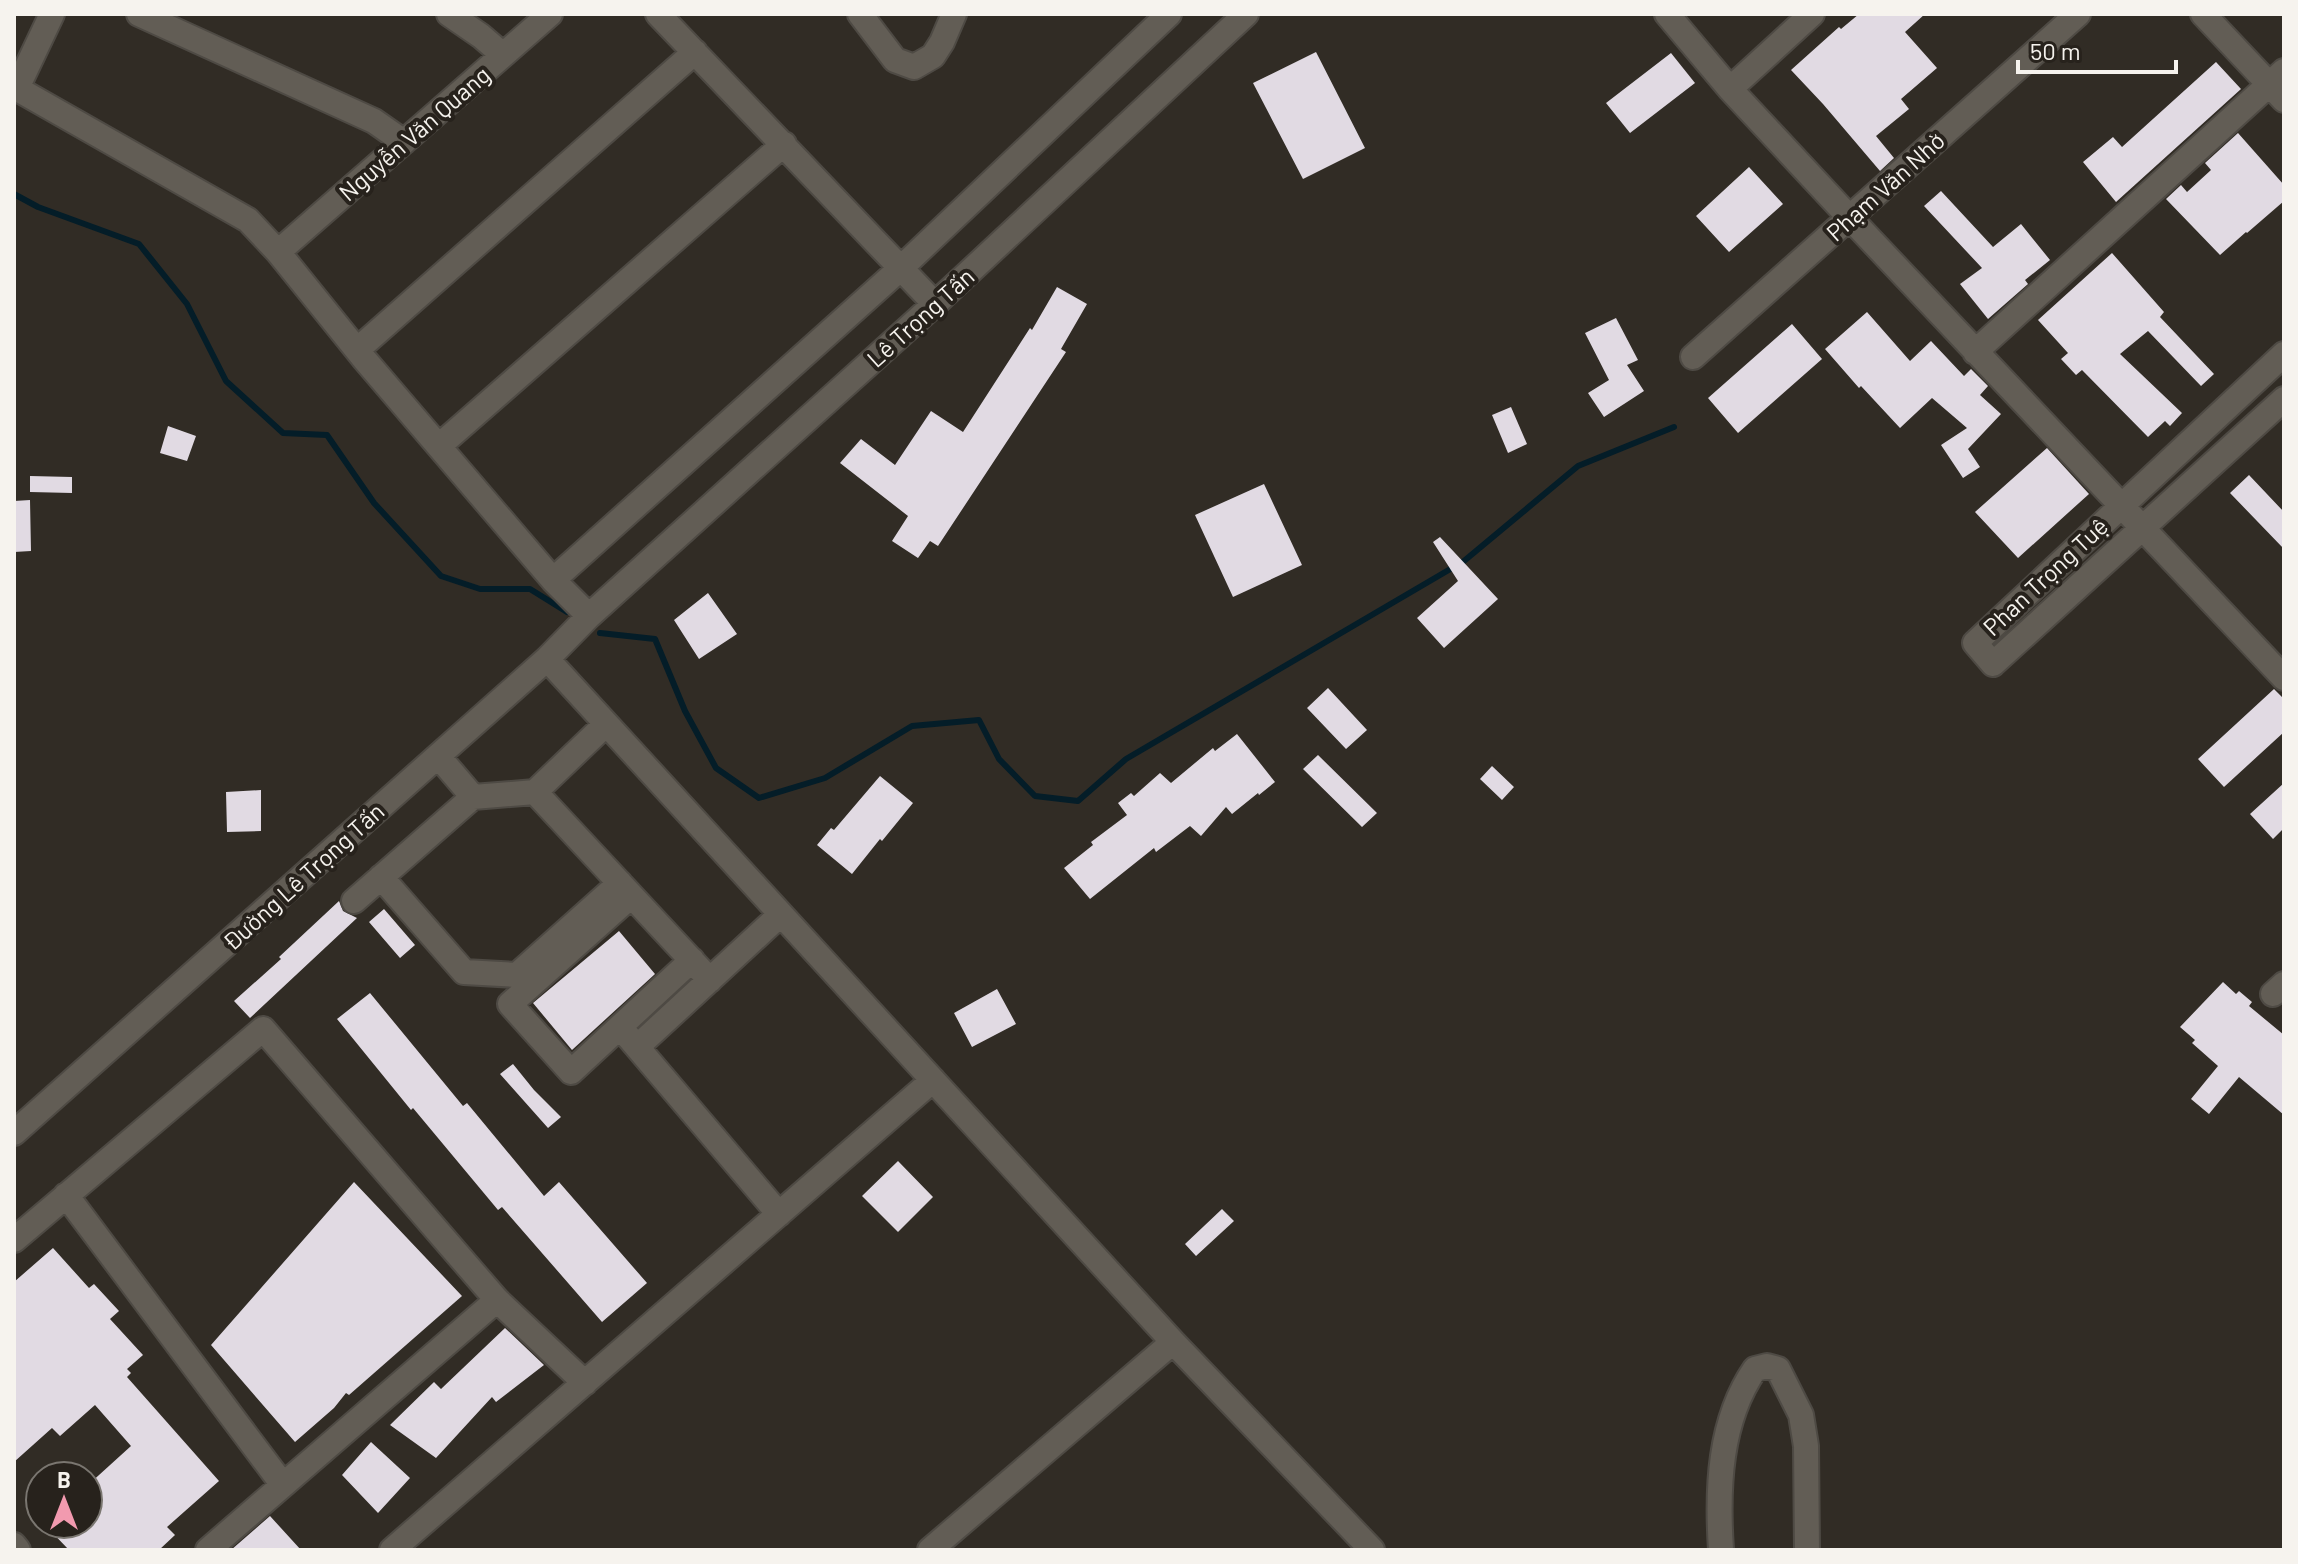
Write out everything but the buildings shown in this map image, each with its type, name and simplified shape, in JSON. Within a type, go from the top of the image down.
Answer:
[{"type":"street","points":[[52,14],[15,88],[248,220],[553,580],[589,616]]},
{"type":"street","points":[[139,14],[374,121],[404,142]]},
{"type":"street","points":[[449,14],[503,55]]},
{"type":"street","name":"Nguyễn Văn Quang","points":[[278,252],[550,14]]},
{"type":"street","points":[[658,14],[935,304]]},
{"type":"street","points":[[860,14],[895,60],[914,67],[933,56],[954,14]]},
{"type":"street","name":"Lê Trọng Tấn","points":[[553,580],[901,268],[1169,14]]},
{"type":"street","name":"Lê Trọng Tấn","points":[[589,616],[935,304],[1246,14]]},
{"type":"street","points":[[1667,14],[1730,89],[2284,678]]},
{"type":"street","points":[[1730,89],[1812,14]]},
{"type":"street","name":"Phạm Văn Nhờ","points":[[1693,357],[2078,14]]},
{"type":"street","points":[[1975,352],[2279,85],[2203,14]]},
{"type":"street","points":[[357,350],[695,52]]},
{"type":"street","points":[[439,446],[784,144]]},
{"type":"street","name":"Phan Trọng Tuệ","points":[[2284,354],[1975,643],[1993,664],[2284,399]]},
{"type":"street","name":"Đường Lê Trọng Tấn","points":[[14,1133],[547,659],[589,616]]},
{"type":"street","points":[[547,659],[1173,1342],[1372,1550]]},
{"type":"street","points":[[354,901],[473,797],[535,792],[606,724]]},
{"type":"street","points":[[438,756],[473,797]]},
{"type":"street","points":[[535,792],[710,980]]},
{"type":"street","points":[[381,877],[464,972],[517,975],[626,889]]},
{"type":"street","points":[[626,889],[510,1004],[571,1072],[692,960]]},
{"type":"street","points":[[637,1047],[780,915]]},
{"type":"street","points":[[620,1027],[779,1214]]},
{"type":"street","points":[[14,1240],[263,1029],[497,1300],[585,1383]]},
{"type":"street","points":[[392,1550],[933,1080]]},
{"type":"street","points":[[66,1195],[283,1485]]},
{"type":"street","points":[[208,1550],[497,1300]]},
{"type":"street","points":[[930,1550],[1173,1342]]},
{"type":"street","points":[[1721,1550],[1719,1511],[1723,1450],[1742,1391],[1755,1369],[1767,1366],[1778,1369],[1801,1415],[1806,1446],[1807,1550]]},
{"type":"street","points":[[14,1545],[18,1550]]},
{"type":"waterway","points":[[14,194],[38,207],[139,244],[187,304],[226,381],[283,433],[327,435],[374,503],[441,576],[480,589],[530,589],[567,612]]},
{"type":"waterway","points":[[600,633],[655,639],[685,711],[716,768],[759,798],[825,778],[912,726],[979,720],[999,759],[1035,796],[1078,801],[1126,759],[1464,561],[1578,466],[1674,427]]}]
